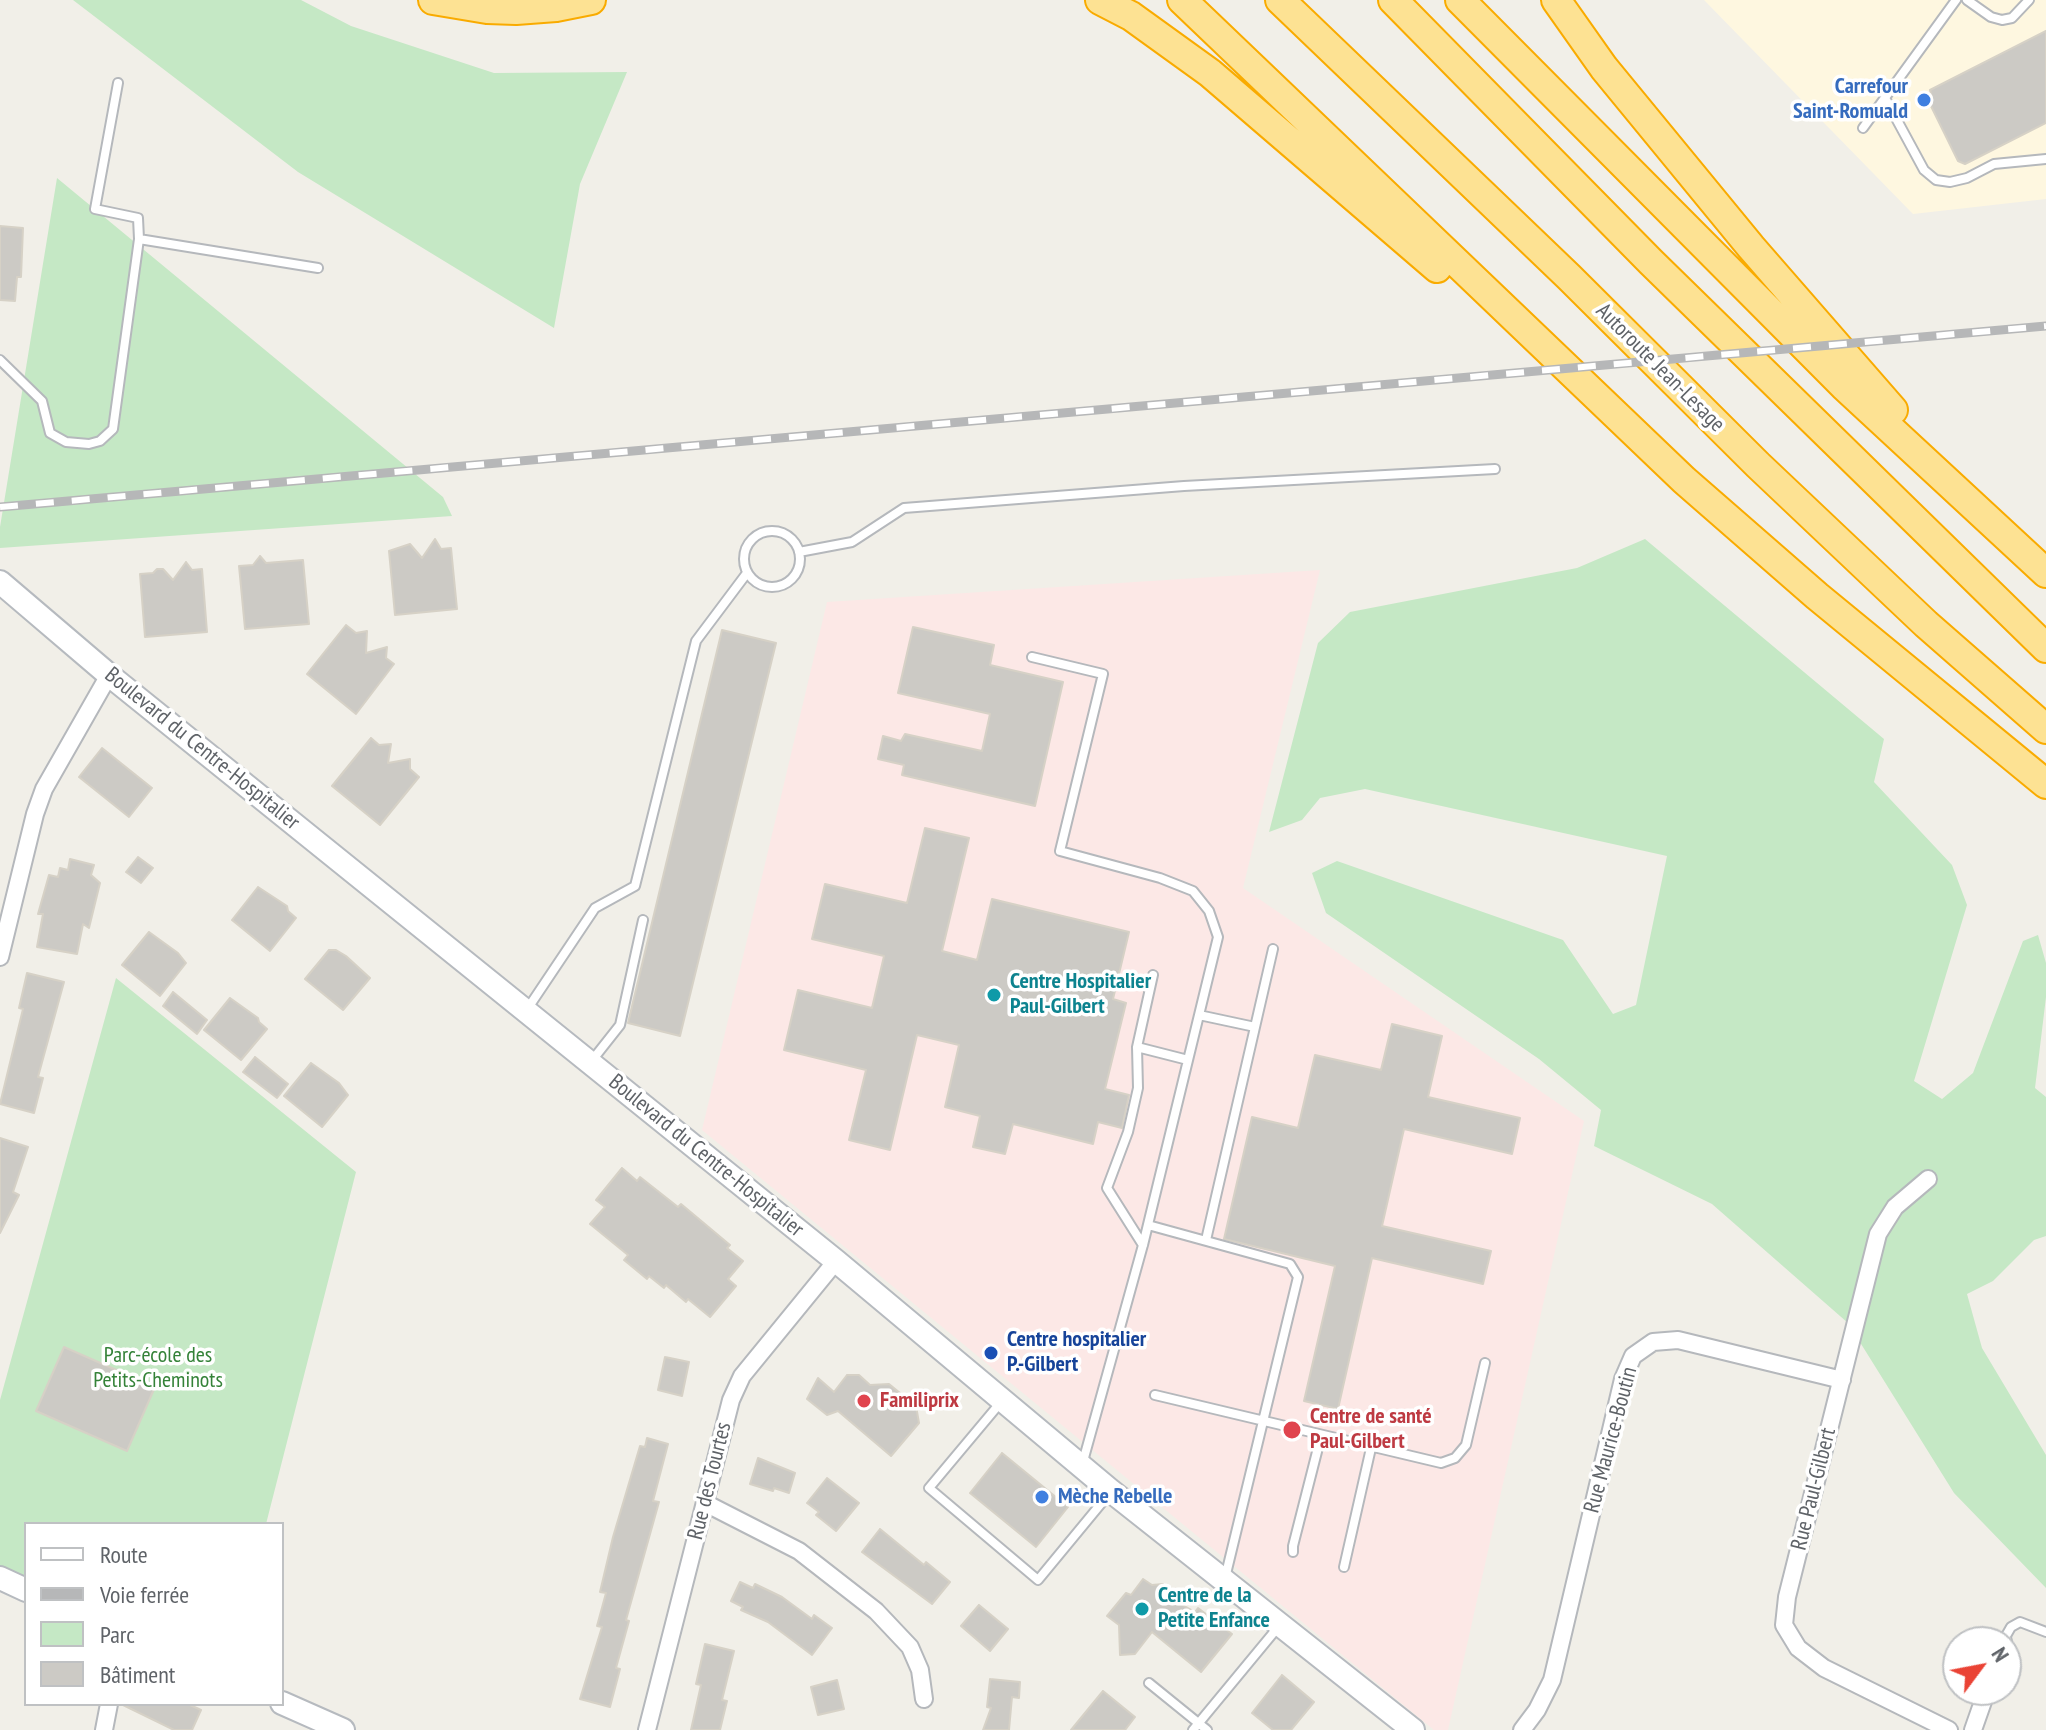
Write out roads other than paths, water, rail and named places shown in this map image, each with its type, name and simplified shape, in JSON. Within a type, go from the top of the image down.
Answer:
[{"type":"highway","points":[[433,0],[487,9],[516,10],[591,0]]},
{"type":"highway","points":[[1100,0],[1131,16],[1210,73],[1817,596],[2046,784]]},
{"type":"highway","points":[[1182,0],[1684,480]]},
{"type":"highway","name":"Autoroute Jean-Lesage","points":[[1280,0],[1569,277],[1758,465],[1926,624],[2046,729]]},
{"type":"highway","points":[[1393,0],[1651,262],[2046,648]]},
{"type":"highway","points":[[1460,0],[1844,386],[2046,573]]},
{"type":"highway","points":[[1556,0],[1604,68],[1751,247],[1996,529]]},
{"type":"street","name":"Boulevard du Centre-Hospitalier","points":[[0,582],[109,675],[836,1261],[1002,1402],[1224,1583],[1413,1730]]},
{"type":"street","points":[[0,957],[44,789],[109,675]]},
{"type":"street","name":"Rue Paul-Gilbert","points":[[1928,1179],[1895,1207],[1878,1234],[1787,1597],[1784,1625],[1798,1648],[1824,1668],[1949,1730]]},
{"type":"street","name":"Rue des Tourtes","points":[[647,1730],[731,1400],[742,1376],[836,1261]]},
{"type":"street","name":"Rue Maurice-Boutin","points":[[1522,1730],[1537,1710],[1552,1680],[1623,1379],[1633,1356],[1653,1342],[1678,1340],[1842,1380]]},
{"type":"street","points":[[705,1503],[799,1551],[876,1611],[910,1647],[920,1670],[924,1699]]},
{"type":"street","points":[[0,1578],[24,1589]]},
{"type":"street","points":[[284,1704],[343,1730]]},
{"type":"street","points":[[104,1730],[109,1706]]},
{"type":"street","points":[[1973,1730],[1981,1706]]},
{"type":"lane","points":[[1863,128],[1956,0]]},
{"type":"lane","points":[[1967,0],[1991,17],[2002,20],[2012,18],[2029,0]]},
{"type":"lane","points":[[0,360],[42,401],[50,433],[75,444],[89,444],[100,441],[113,429],[139,239],[138,218],[95,209],[118,83]]},
{"type":"lane","points":[[1885,98],[1924,170],[1936,180],[1950,182],[1967,178],[1994,164],[2046,159]]},
{"type":"lane","points":[[139,239],[318,268]]},
{"type":"lane","points":[[799,552],[852,542],[904,508],[1184,486],[1495,469]]},
{"type":"lane","points":[[770,530],[794,540],[799,552],[796,574],[783,585],[765,587],[757,583],[747,573],[743,561],[744,552],[753,537],[770,530]]},
{"type":"lane","points":[[526,1011],[595,908],[635,886],[696,641],[747,573]]},
{"type":"lane","points":[[1032,657],[1103,674],[1060,851],[1160,878],[1193,891],[1209,911],[1218,937],[1143,1245],[1082,1467]]},
{"type":"lane","points":[[590,1063],[620,1025],[643,920]]},
{"type":"lane","points":[[1206,1240],[1273,949]]},
{"type":"lane","points":[[1143,1245],[1107,1188],[1128,1132],[1135,1102],[1138,1088],[1137,1047],[1153,975]]},
{"type":"lane","points":[[1199,1015],[1255,1027]]},
{"type":"lane","points":[[1137,1047],[1188,1060]]},
{"type":"lane","points":[[1148,1225],[1290,1264],[1298,1277],[1224,1583]]},
{"type":"lane","points":[[1155,1395],[1441,1463],[1455,1458],[1466,1445],[1485,1363]]},
{"type":"lane","points":[[1002,1402],[929,1488],[1038,1580],[1111,1491]]},
{"type":"lane","points":[[1293,1552],[1321,1436]]},
{"type":"lane","points":[[1344,1567],[1371,1448]]},
{"type":"lane","points":[[2013,1626],[2020,1622],[2046,1632]]},
{"type":"lane","points":[[1149,1683],[1199,1728],[1279,1626]]},
{"type":"railway","points":[[0,507],[2046,326]]},
{"type":"place","name":"Carrefour Saint-Romuald","points":[[1924,100]]},
{"type":"place","name":"Centre Hospitalier Paul-Gilbert","points":[[994,995]]},
{"type":"place","name":"Centre hospitalier P.-Gilbert","points":[[991,1353]]},
{"type":"place","name":"Familiprix","points":[[864,1401]]},
{"type":"place","name":"Centre de santé Paul-Gilbert","points":[[1292,1430]]},
{"type":"place","name":"Mèche Rebelle","points":[[1042,1497]]},
{"type":"place","name":"Centre de la Petite Enfance","points":[[1142,1609]]},
{"type":"park label","name":"Parc-école des Petits-Cheminots","points":[[158,1368]]}]
